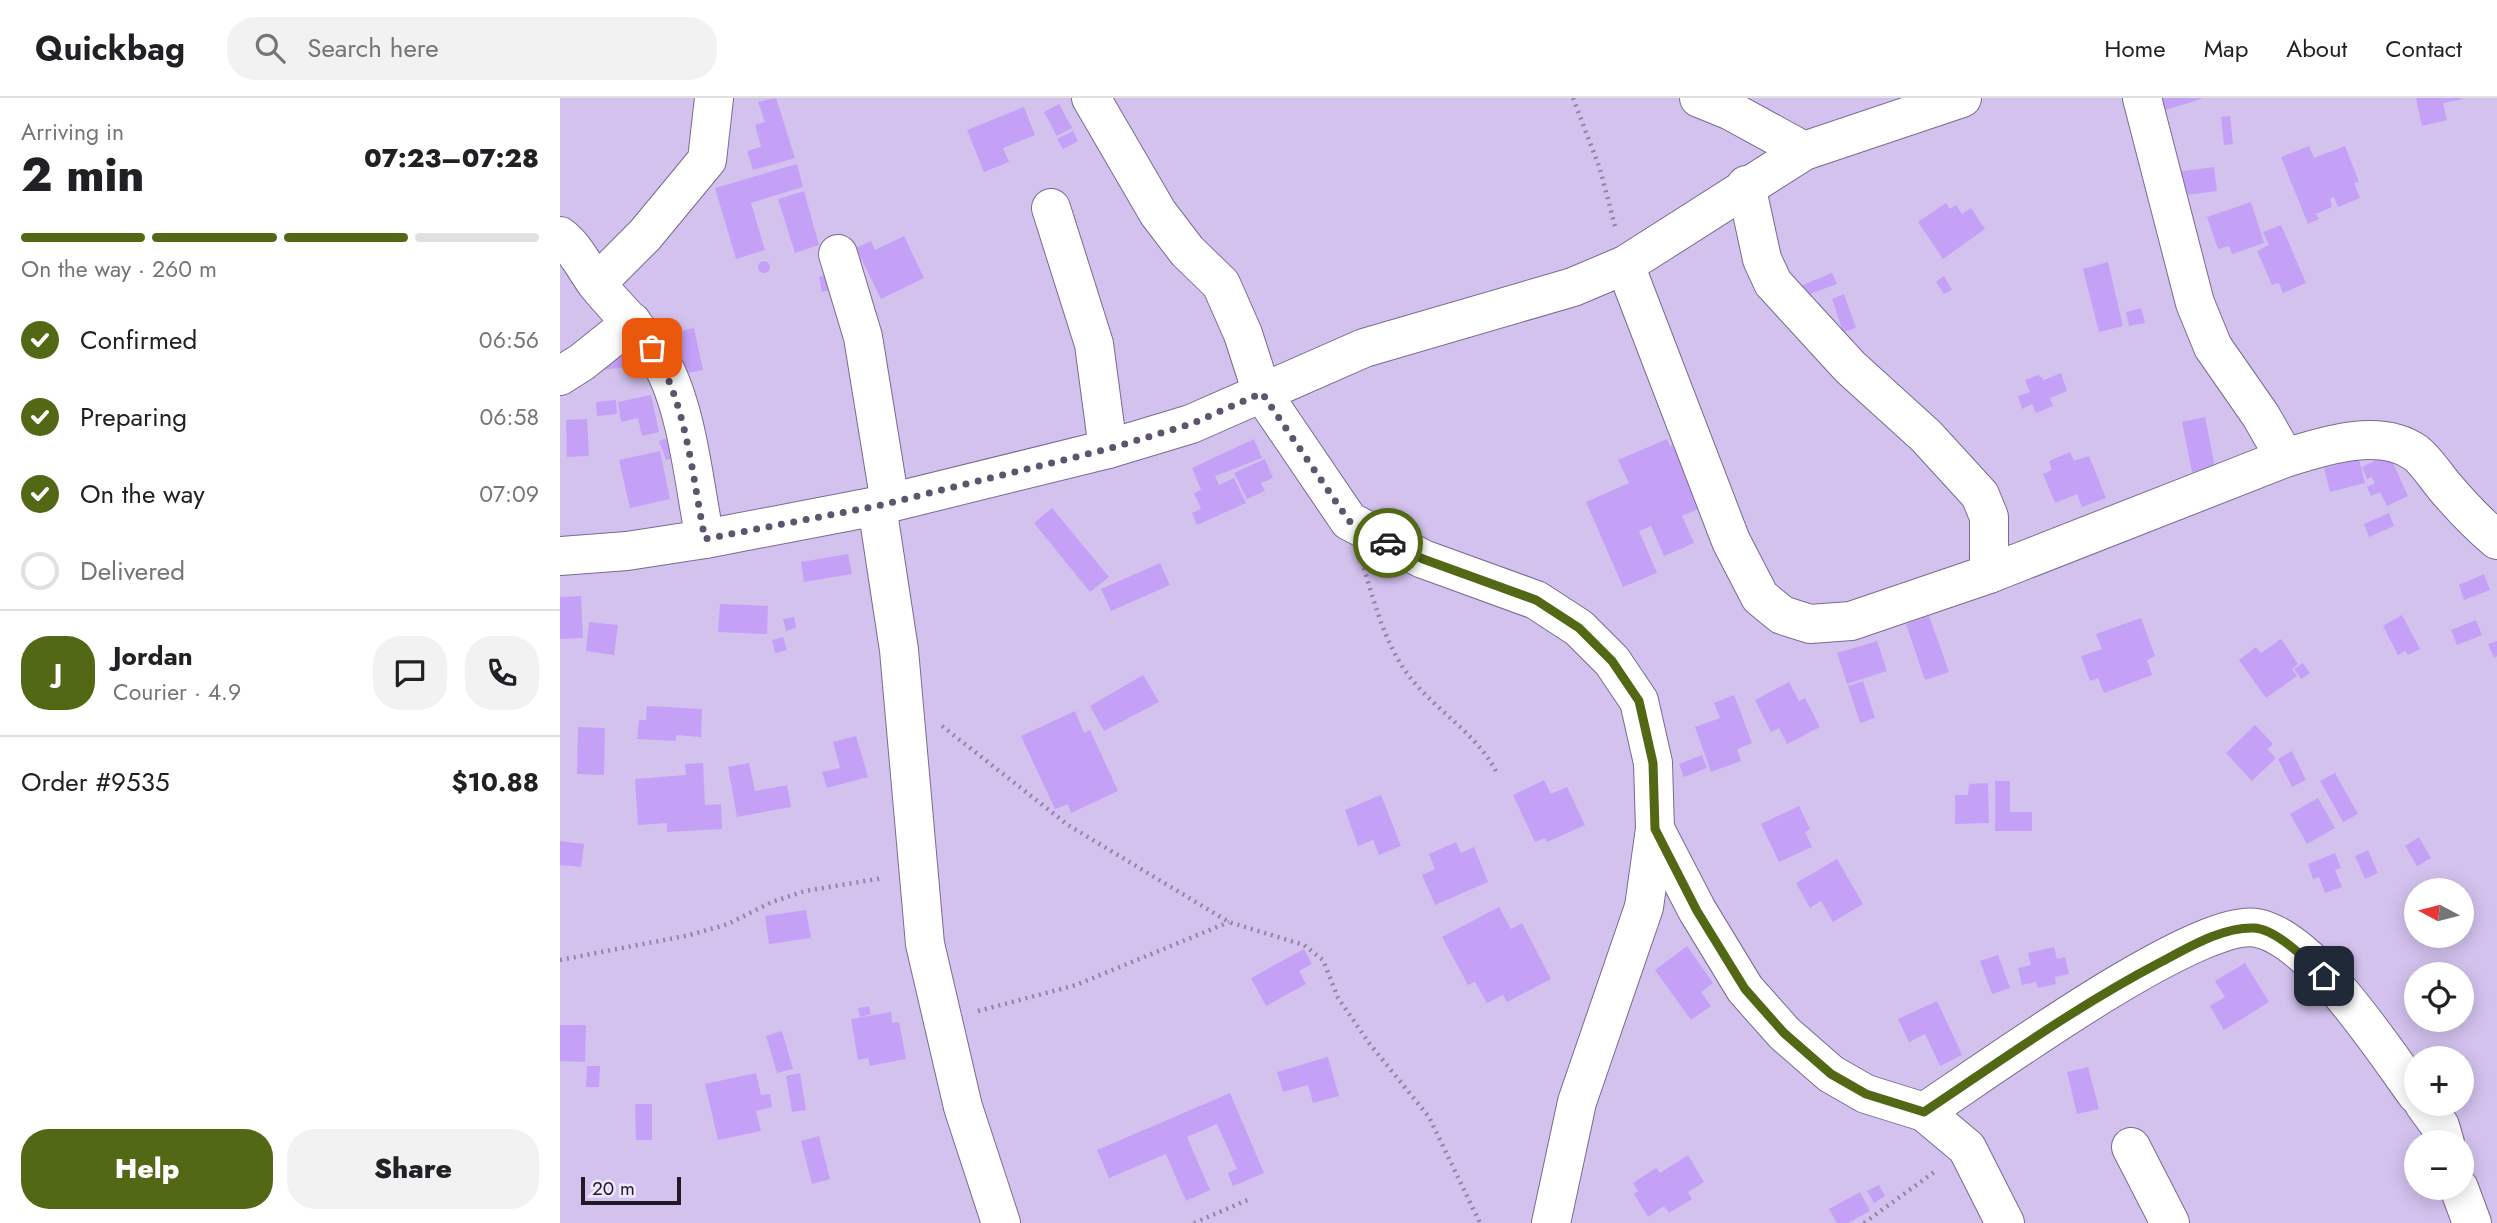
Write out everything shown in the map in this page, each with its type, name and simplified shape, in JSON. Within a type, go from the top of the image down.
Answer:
[{"type":"street","points":[[597,283],[645,235],[707,160],[714,98]]},
{"type":"street","points":[[1091,98],[1158,213],[1187,251],[1221,284],[1243,334],[1262,393],[1349,521],[1423,559],[1536,600],[1579,628],[1612,661],[1639,701],[1653,763],[1655,829],[1644,907],[1577,1102],[1551,1223]]},
{"type":"street","points":[[1699,98],[1731,111],[1804,151]]},
{"type":"street","points":[[560,556],[626,551],[705,539],[883,505],[1108,449],[1191,424],[1364,348],[1573,287],[1625,265],[1746,185],[1804,151],[1962,98]]},
{"type":"street","points":[[2142,98],[2195,303],[2213,347],[2261,416],[2285,458]]},
{"type":"street","points":[[1746,185],[1762,259],[1773,283],[1850,367],[1926,436],[1980,495],[1989,517],[1989,574]]},
{"type":"street","points":[[1051,208],[1094,344],[1108,449]]},
{"type":"street","points":[[560,236],[569,243],[597,283],[632,322],[662,364],[680,412],[705,539]]},
{"type":"street","points":[[838,254],[863,337],[883,505],[925,944],[963,1107],[1001,1223]]},
{"type":"street","points":[[1625,265],[1731,541],[1760,597],[1782,615],[1810,624],[1851,621],[1989,574],[2285,458],[2318,448],[2371,440],[2401,444],[2417,454],[2455,499],[2497,540]]},
{"type":"street","points":[[560,376],[632,322]]},
{"type":"street","points":[[1655,829],[1714,940],[1745,989],[1784,1033],[1831,1074],[1866,1094],[1924,1112],[1967,1148],[2005,1223]]},
{"type":"street","points":[[1924,1112],[2109,989],[2201,941],[2228,932],[2256,928],[2286,942],[2341,992],[2404,1077]]},
{"type":"street","points":[[2131,1147],[2169,1223]]},
{"type":"street","points":[[2463,1200],[2472,1223]]},
{"type":"path","points":[[1573,98],[1600,169],[1625,265]]},
{"type":"path","points":[[1349,521],[1386,635],[1404,670],[1487,754],[1497,773]]},
{"type":"path","points":[[902,693],[980,758],[1068,825],[1229,922],[1304,945],[1323,960],[1338,998],[1369,1042],[1429,1117],[1480,1223]]},
{"type":"path","points":[[560,960],[728,925],[772,902],[805,891],[917,873]]},
{"type":"path","points":[[943,1021],[1076,985],[1229,922]]},
{"type":"path","points":[[1864,1223],[1967,1148]]},
{"type":"path","points":[[1194,1223],[1250,1199]]},
{"type":"building","points":[[776,98],[795,158],[753,170],[747,151],[761,147],[755,125],[765,122],[758,102]]},
{"type":"building","points":[[2155,98],[2201,98],[2201,99],[2159,112]]},
{"type":"building","points":[[2416,98],[2463,99],[2443,103],[2447,120],[2422,126]]},
{"type":"building","points":[[1059,104],[1072,128],[1057,136],[1044,112]]},
{"type":"building","points":[[1024,107],[1035,135],[1003,148],[1009,162],[984,172],[967,130]]},
{"type":"building","points":[[2230,116],[2233,144],[2224,145],[2221,117]]},
{"type":"building","points":[[1073,131],[1078,141],[1063,149],[1057,139]]},
{"type":"building","points":[[2309,146],[2314,158],[2345,146],[2359,182],[2354,183],[2360,198],[2338,207],[2334,197],[2330,199],[2332,207],[2316,214],[2319,219],[2308,224],[2281,157]]},
{"type":"building","points":[[797,164],[803,187],[751,203],[765,250],[736,259],[715,188]]},
{"type":"building","points":[[2214,167],[2217,191],[2171,197],[2168,173]]},
{"type":"building","points":[[804,191],[819,245],[795,253],[778,199]]},
{"type":"building","points":[[2251,202],[2264,243],[2232,254],[2229,246],[2218,249],[2207,217]]},
{"type":"building","points":[[1946,203],[1950,209],[1956,205],[1962,214],[1971,208],[1985,229],[1943,259],[1918,222]]},
{"type":"building","points":[[2281,225],[2306,283],[2283,293],[2279,283],[2272,285],[2257,251],[2269,245],[2263,232]]},
{"type":"building","points":[[904,236],[924,278],[881,299],[856,248],[871,241],[875,250]]},
{"type":"building","points":[[764,261],[770,267],[764,273],[758,267]]},
{"type":"building","points":[[2108,262],[2123,326],[2099,332],[2083,269]]},
{"type":"building","points":[[833,273],[837,288],[822,292],[819,277]]},
{"type":"building","points":[[1832,273],[1837,284],[1799,298],[1795,288]]},
{"type":"building","points":[[1944,276],[1952,290],[1944,294],[1936,282]]},
{"type":"building","points":[[1844,294],[1856,328],[1843,332],[1832,299]]},
{"type":"building","points":[[2141,308],[2145,323],[2129,326],[2126,312]]},
{"type":"building","points":[[694,328],[703,370],[683,374],[677,343],[666,345],[664,335]]},
{"type":"building","points":[[623,352],[625,367],[601,370]]},
{"type":"building","points":[[2061,373],[2067,391],[2050,398],[2053,406],[2036,413],[2032,404],[2022,409],[2018,396],[2030,392],[2025,380],[2039,375],[2044,380]]},
{"type":"building","points":[[651,395],[659,432],[642,436],[638,418],[621,422],[618,402]]},
{"type":"building","points":[[616,400],[617,414],[597,416],[596,402]]},
{"type":"building","points":[[2205,417],[2215,467],[2192,472],[2182,422]]},
{"type":"building","points":[[587,419],[589,456],[567,457],[566,420]]},
{"type":"building","points":[[673,436],[679,456],[666,460],[659,441]]},
{"type":"building","points":[[1254,439],[1262,458],[1215,476],[1219,485],[1234,478],[1246,503],[1197,525],[1192,513],[1201,509],[1194,493],[1201,490],[1192,468]]},
{"type":"building","points":[[1667,439],[1670,446],[1680,442],[1708,505],[1682,516],[1694,543],[1664,556],[1651,526],[1639,531],[1657,573],[1623,587],[1586,502],[1629,483],[1618,460]]},
{"type":"building","points":[[660,451],[670,499],[630,508],[619,460]]},
{"type":"building","points":[[2070,452],[2074,461],[2089,456],[2106,498],[2082,507],[2077,494],[2055,503],[2043,474],[2052,470],[2049,461]]},
{"type":"building","points":[[2389,454],[2408,496],[2387,506],[2380,492],[2371,496],[2367,487],[2375,483],[2372,477],[2367,479],[2362,467]]},
{"type":"building","points":[[1265,459],[1273,478],[1261,483],[1265,491],[1247,499],[1234,473]]},
{"type":"building","points":[[2359,459],[2365,483],[2330,492],[2324,468]]},
{"type":"building","points":[[1052,508],[1109,577],[1090,592],[1034,523]]},
{"type":"building","points":[[2389,513],[2394,526],[2369,537],[2364,524]]},
{"type":"building","points":[[848,554],[852,574],[804,582],[801,562]]},
{"type":"building","points":[[1160,563],[1170,585],[1111,611],[1101,589]]},
{"type":"building","points":[[2484,574],[2490,590],[2464,600],[2459,585]]},
{"type":"building","points":[[581,596],[583,638],[560,639],[560,597]]},
{"type":"building","points":[[720,604],[768,606],[767,634],[718,632]]},
{"type":"building","points":[[2402,615],[2420,649],[2408,655],[2405,651],[2398,655],[2383,626]]},
{"type":"building","points":[[1929,616],[1949,672],[1925,680],[1906,624]]},
{"type":"building","points":[[794,617],[796,628],[786,631],[783,619]]},
{"type":"building","points":[[2141,618],[2155,656],[2147,660],[2152,675],[2104,693],[2098,678],[2090,681],[2081,656],[2102,649],[2096,634]]},
{"type":"building","points":[[2476,620],[2482,635],[2457,645],[2451,630]]},
{"type":"building","points":[[589,622],[618,625],[614,655],[586,651]]},
{"type":"building","points":[[783,637],[787,650],[775,653],[772,640]]},
{"type":"building","points":[[2281,639],[2298,664],[2292,669],[2297,676],[2266,698],[2239,660],[2256,647],[2261,653]]},
{"type":"building","points":[[1877,641],[1887,671],[1847,684],[1837,653]]},
{"type":"building","points":[[2497,641],[2497,656],[2494,658],[2488,644]]},
{"type":"building","points":[[2303,663],[2310,673],[2301,679],[2294,669]]},
{"type":"building","points":[[1143,675],[1159,702],[1104,731],[1090,706]]},
{"type":"building","points":[[1863,681],[1875,718],[1860,723],[1848,686]]},
{"type":"building","points":[[1789,682],[1799,701],[1805,698],[1820,727],[1787,744],[1779,728],[1771,732],[1755,700]]},
{"type":"building","points":[[1734,695],[1752,743],[1737,749],[1741,761],[1711,772],[1695,727],[1720,718],[1714,703]]},
{"type":"building","points":[[647,706],[702,709],[701,737],[676,735],[676,741],[637,739],[639,720],[646,720]]},
{"type":"building","points":[[1075,711],[1084,733],[1090,730],[1118,791],[1071,813],[1068,804],[1055,809],[1021,736]]},
{"type":"building","points":[[2255,725],[2273,744],[2267,749],[2276,758],[2252,781],[2226,753]]},
{"type":"building","points":[[578,727],[605,728],[604,775],[577,774]]},
{"type":"building","points":[[856,736],[868,777],[827,788],[822,772],[840,768],[833,742]]},
{"type":"building","points":[[2292,751],[2306,780],[2292,787],[2278,759]]},
{"type":"building","points":[[1702,755],[1707,768],[1684,777],[1679,764]]},
{"type":"building","points":[[703,763],[705,805],[721,804],[722,829],[667,832],[667,823],[638,825],[635,779],[686,775],[685,764]]},
{"type":"building","points":[[749,763],[755,791],[787,785],[791,807],[737,817],[728,767]]},
{"type":"building","points":[[2335,773],[2358,814],[2343,822],[2320,781]]},
{"type":"building","points":[[1544,780],[1551,794],[1567,787],[1585,825],[1547,842],[1545,838],[1535,842],[1513,795]]},
{"type":"building","points":[[1995,781],[2010,781],[2010,812],[2032,812],[2032,831],[1995,831]]},
{"type":"building","points":[[1988,783],[1989,823],[1955,824],[1955,795],[1968,795],[1969,784]]},
{"type":"building","points":[[1381,795],[1401,846],[1379,855],[1373,840],[1358,846],[1345,810]]},
{"type":"building","points":[[2318,798],[2335,828],[2307,844],[2290,814]]},
{"type":"building","points":[[1799,806],[1810,829],[1805,832],[1812,847],[1779,862],[1761,824]]},
{"type":"building","points":[[2419,837],[2431,858],[2417,866],[2405,846]]},
{"type":"building","points":[[560,841],[584,844],[581,867],[560,865]]},
{"type":"building","points":[[1456,842],[1461,853],[1474,847],[1488,882],[1435,905],[1422,875],[1435,869],[1429,854]]},
{"type":"building","points":[[2368,850],[2378,873],[2365,879],[2355,856]]},
{"type":"building","points":[[2335,853],[2341,868],[2335,870],[2342,887],[2325,893],[2319,877],[2313,879],[2308,864]]},
{"type":"building","points":[[1837,859],[1863,904],[1833,922],[1821,901],[1810,908],[1796,883]]},
{"type":"building","points":[[1499,907],[1511,929],[1522,923],[1551,979],[1507,1002],[1503,995],[1487,1003],[1475,982],[1468,985],[1442,937]]},
{"type":"building","points":[[806,910],[811,938],[769,944],[765,916]]},
{"type":"building","points":[[1687,946],[1713,983],[1701,992],[1711,1006],[1691,1020],[1655,970]]},
{"type":"building","points":[[2054,947],[2057,959],[2065,957],[2069,974],[2055,977],[2056,984],[2038,988],[2036,982],[2022,985],[2018,968],[2031,965],[2028,953]]},
{"type":"building","points":[[1304,949],[1312,964],[1299,971],[1306,984],[1266,1006],[1251,978]]},
{"type":"building","points":[[1998,955],[2010,988],[1992,994],[1980,961]]},
{"type":"building","points":[[2245,963],[2269,1002],[2224,1030],[2210,1006],[2225,997],[2215,981]]},
{"type":"building","points":[[1937,1001],[1962,1055],[1940,1066],[1925,1034],[1909,1042],[1898,1019]]},
{"type":"building","points":[[869,1006],[871,1014],[860,1017],[858,1008]]},
{"type":"building","points":[[891,1012],[892,1023],[899,1022],[906,1059],[870,1066],[868,1058],[858,1060],[851,1019]]},
{"type":"building","points":[[560,1025],[586,1025],[585,1062],[560,1061]]},
{"type":"building","points":[[782,1031],[793,1069],[777,1073],[766,1036]]},
{"type":"building","points":[[1328,1057],[1339,1096],[1313,1103],[1308,1085],[1283,1092],[1277,1072]]},
{"type":"building","points":[[587,1066],[600,1066],[599,1087],[586,1087]]},
{"type":"building","points":[[2088,1067],[2099,1109],[2077,1114],[2067,1072]]},
{"type":"building","points":[[756,1073],[761,1095],[770,1094],[772,1107],[756,1111],[761,1131],[718,1140],[705,1084]]},
{"type":"building","points":[[800,1073],[806,1110],[792,1112],[786,1076]]},
{"type":"building","points":[[1230,1093],[1264,1173],[1233,1186],[1228,1173],[1237,1169],[1217,1124],[1187,1137],[1210,1190],[1186,1201],[1166,1154],[1109,1178],[1097,1150]]},
{"type":"building","points":[[635,1104],[652,1104],[652,1140],[636,1140]]},
{"type":"building","points":[[819,1136],[830,1179],[812,1184],[801,1141]]},
{"type":"building","points":[[1688,1155],[1704,1182],[1688,1192],[1692,1199],[1669,1213],[1664,1206],[1648,1217],[1634,1194],[1638,1191],[1633,1183],[1656,1168],[1660,1173]]},
{"type":"building","points":[[1879,1185],[1885,1196],[1874,1203],[1867,1191]]},
{"type":"building","points":[[1860,1192],[1870,1211],[1848,1223],[1837,1223],[1829,1209]]},
{"type":"way so far","points":[[652,348],[662,364],[680,412],[705,539],[877,506],[1108,449],[1191,424],[1262,393],[1349,521],[1388,543]]},
{"type":"route","points":[[1388,543],[1423,559],[1536,600],[1579,628],[1612,661],[1639,701],[1653,763],[1655,829],[1714,940],[1745,989],[1784,1033],[1831,1074],[1866,1094],[1924,1112],[2109,989],[2201,941],[2228,932],[2256,928],[2286,942],[2324,976]]}]
